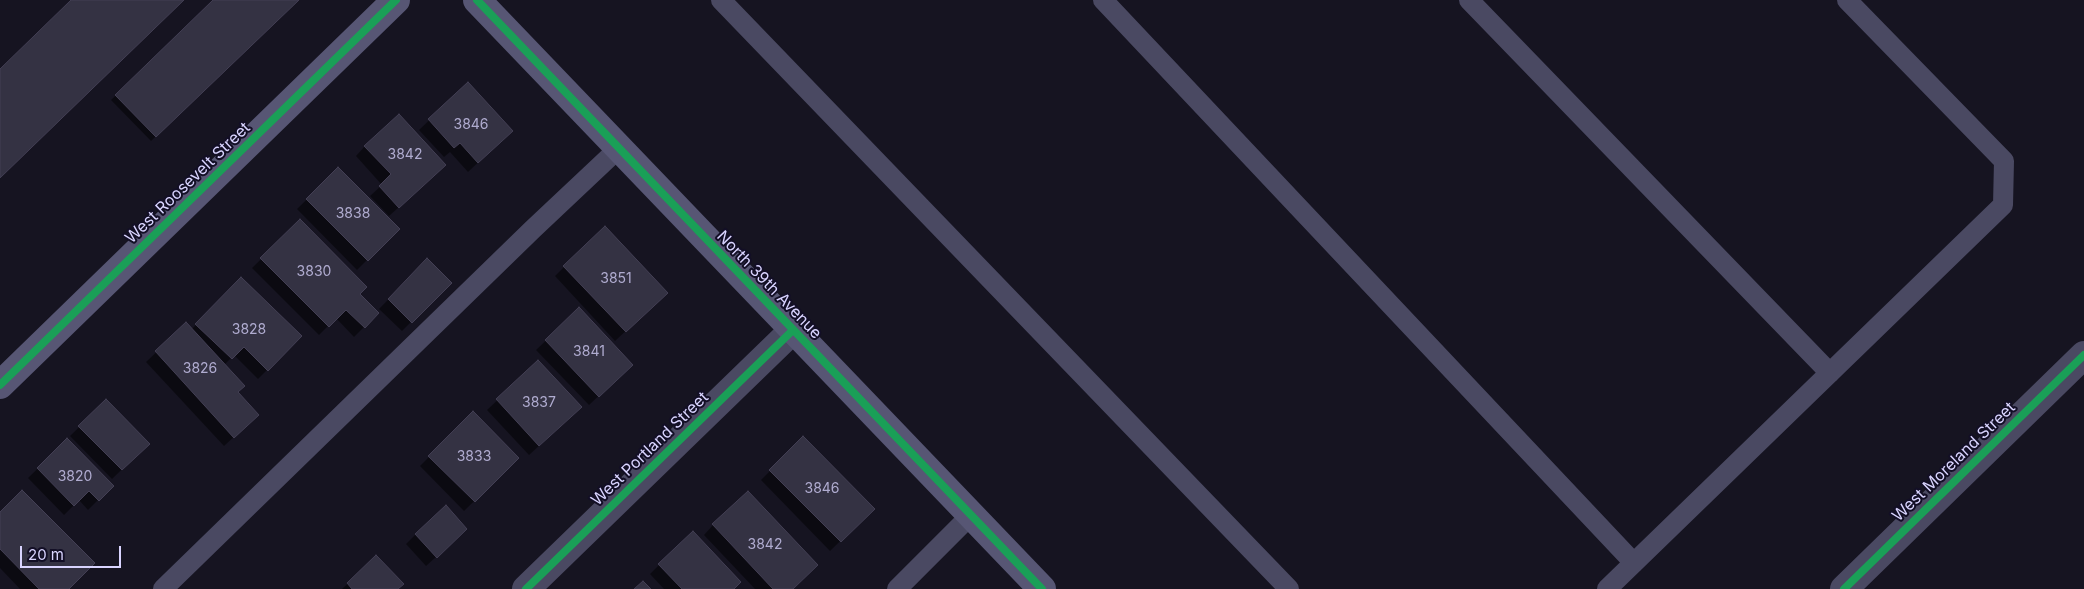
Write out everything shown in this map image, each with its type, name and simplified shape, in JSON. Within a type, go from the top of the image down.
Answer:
[{"type":"street","name":"West Roosevelt Street","points":[[0,385],[396,0]]},
{"type":"street","name":"North 39th Avenue","points":[[477,0],[1042,589]]},
{"type":"street","name":"West Portland Street","points":[[526,589],[793,330]]},
{"type":"street","name":"West Moreland Street","points":[[1844,589],[2084,355]]},
{"type":"lane","points":[[721,0],[1289,589]]},
{"type":"lane","points":[[1103,0],[1634,563]]},
{"type":"lane","points":[[1469,0],[1830,373]]},
{"type":"lane","points":[[1606,589],[2003,205],[2004,161],[1847,0]]},
{"type":"lane","points":[[163,589],[526,236],[620,148]]},
{"type":"lane","points":[[896,589],[971,515]]},
{"type":"building","points":[[71,0],[184,0],[0,178],[0,69]]},
{"type":"building","points":[[213,0],[299,0],[156,137],[115,95]]},
{"type":"building","points":[[468,82],[513,131],[478,163],[460,143],[454,148],[428,119]]},
{"type":"building","points":[[399,114],[446,165],[399,208],[379,186],[391,174],[364,146]]},
{"type":"building","points":[[338,167],[400,229],[368,261],[306,199]]},
{"type":"building","points":[[300,219],[367,287],[360,294],[379,313],[365,328],[346,310],[329,327],[260,258]]},
{"type":"building","points":[[605,226],[668,293],[626,332],[563,266]]},
{"type":"building","points":[[427,258],[452,283],[412,323],[388,299]]},
{"type":"building","points":[[241,277],[302,336],[268,371],[244,347],[232,359],[195,324]]},
{"type":"building","points":[[579,307],[633,365],[599,397],[545,340]]},
{"type":"building","points":[[186,322],[245,386],[238,392],[259,415],[234,438],[155,351]]},
{"type":"building","points":[[538,360],[582,407],[539,446],[496,399]]},
{"type":"building","points":[[106,399],[150,444],[122,470],[78,426]]},
{"type":"building","points":[[473,411],[519,458],[475,502],[428,456]]},
{"type":"building","points":[[803,436],[875,509],[841,542],[769,470]]},
{"type":"building","points":[[67,438],[114,486],[99,501],[89,491],[74,506],[37,468]]},
{"type":"building","points":[[22,490],[95,563],[69,589],[39,589],[0,549],[0,512]]},
{"type":"building","points":[[748,491],[818,565],[793,589],[773,589],[712,524]]},
{"type":"building","points":[[446,505],[467,529],[437,558],[415,534]]},
{"type":"building","points":[[693,531],[741,582],[734,589],[682,589],[658,564]]},
{"type":"building","points":[[376,555],[404,584],[398,589],[352,589],[347,583]]},
{"type":"building","points":[[643,581],[651,589],[634,589]]},
{"type":"cycle path","points":[[0,385],[396,0]]},
{"type":"cycle path","points":[[477,0],[1042,589]]},
{"type":"cycle path","points":[[526,589],[793,330]]},
{"type":"cycle path","points":[[1844,589],[2084,355]]}]
